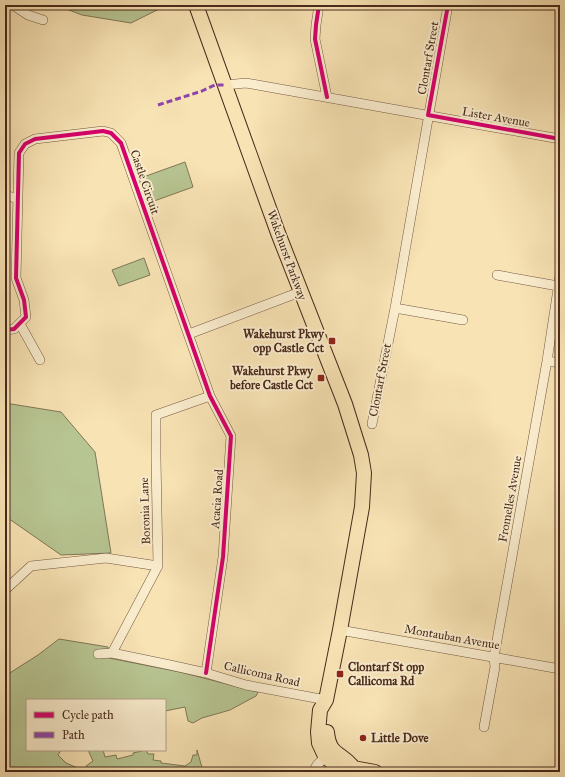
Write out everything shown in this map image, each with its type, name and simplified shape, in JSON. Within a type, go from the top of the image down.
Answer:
[{"type":"main road","name":"Wakehurst Parkway","points":[[196,5],[300,292],[345,404],[357,440],[364,473],[362,507],[340,630]]},
{"type":"main road","points":[[340,630],[326,700],[320,710],[318,732],[319,743],[329,753],[335,765],[344,768],[375,772]]},
{"type":"street","points":[[13,5],[28,15],[43,20]]},
{"type":"street","points":[[320,5],[315,39],[328,98]]},
{"type":"street","name":"Clontarf Street","points":[[372,424],[395,308],[448,5]]},
{"type":"street","name":"Lister Avenue","points":[[225,85],[246,83],[560,139]]},
{"type":"street","name":"Castle Circuit","points":[[20,324],[26,317],[24,300],[16,278],[19,153],[24,144],[35,139],[103,131],[111,133],[121,143],[189,334]]},
{"type":"street","points":[[5,195],[18,199]]},
{"type":"street","points":[[497,275],[558,286]]},
{"type":"street","name":"Fromelles Avenue","points":[[484,726],[495,667],[494,657],[547,361],[560,276]]},
{"type":"street","points":[[189,334],[300,292]]},
{"type":"street","points":[[395,308],[463,320]]},
{"type":"street","points":[[5,330],[14,330],[20,324],[40,360]]},
{"type":"street","name":"Acacia Road","points":[[189,334],[210,396],[231,436],[223,557],[206,672]]},
{"type":"street","points":[[547,361],[560,363]]},
{"type":"street","name":"Boronia Lane","points":[[112,653],[158,566],[156,415],[210,396]]},
{"type":"street","points":[[5,590],[31,566],[106,558],[158,566]]},
{"type":"street","name":"Montauban Avenue","points":[[340,630],[560,669]]},
{"type":"street","name":"Callicoma Road","points":[[98,654],[112,653],[206,672],[246,685],[326,700]]},
{"type":"street","points":[[313,772],[317,765],[329,753]]},
{"type":"green space","points":[[56,5],[167,5],[131,23],[82,15]]},
{"type":"green space","points":[[185,162],[193,187],[143,205],[135,180]]},
{"type":"green space","points":[[144,258],[150,275],[119,286],[112,270]]},
{"type":"green space","points":[[5,403],[61,412],[95,452],[111,553],[61,555],[5,516]]},
{"type":"green space","points":[[59,639],[108,647],[109,658],[180,672],[258,692],[256,696],[230,710],[202,718],[193,723],[188,721],[185,707],[166,711],[166,699],[26,699],[26,751],[60,751],[58,755],[66,763],[87,772],[5,772],[5,676],[38,655]]},
{"type":"green space","points":[[197,750],[203,771],[89,772],[86,766],[93,761],[88,751],[103,751],[105,757],[116,755],[117,759],[133,755],[133,753],[146,751],[148,754],[154,754],[153,760],[161,761],[161,763],[185,766],[191,762],[193,755],[197,755]]},
{"type":"marked path","points":[[546,5],[560,10]]},
{"type":"marked path","points":[[158,105],[202,91],[215,85],[225,85]]},
{"type":"cycle path","points":[[319,5],[315,39],[327,97]]},
{"type":"cycle path","points":[[448,5],[428,115],[560,139]]},
{"type":"cycle path","points":[[5,330],[14,329],[26,317],[24,300],[16,278],[19,153],[25,144],[35,139],[103,131],[111,133],[121,143],[210,396],[231,436],[223,557],[206,673]]},
{"type":"place","name":"Wakehurst Pkwy opp Castle Cct","points":[[332,341]]},
{"type":"place","name":"Wakehurst Pkwy before Castle Cct","points":[[321,378]]},
{"type":"place","name":"Clontarf St opp Callicoma Rd","points":[[340,674]]},
{"type":"place","name":"Little Dove","points":[[363,738]]}]
